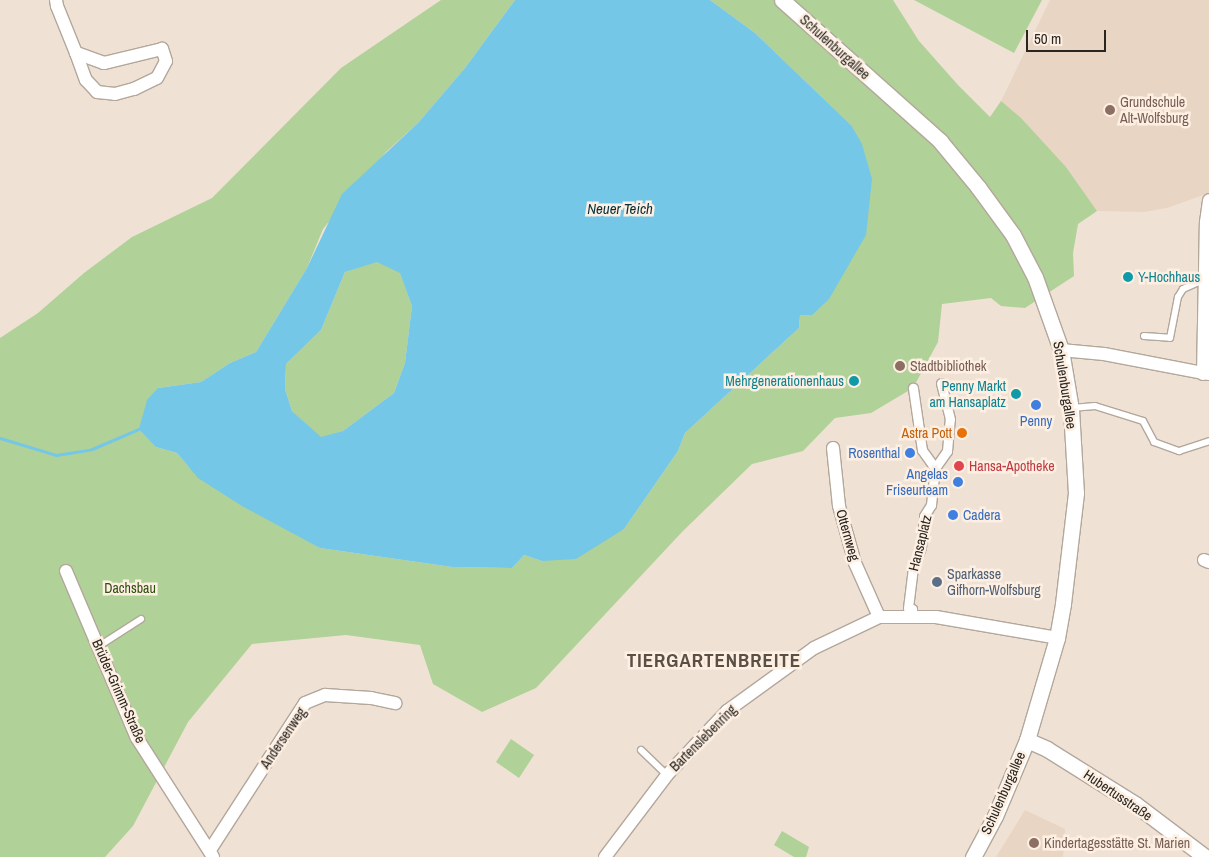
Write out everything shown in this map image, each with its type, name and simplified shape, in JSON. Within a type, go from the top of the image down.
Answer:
[{"type":"street","points":[[56,0],[76,53],[90,86],[105,94],[134,89],[157,78],[166,61],[162,49],[104,63],[76,53]]},
{"type":"street","name":"Schulenburgallee","points":[[782,0],[940,141],[978,187],[1013,235],[1035,277],[1061,350],[1071,409],[1076,493],[1070,555],[1057,638],[1027,740],[995,816],[973,857]]},
{"type":"street","points":[[1061,350],[1104,354],[1206,374],[1205,280],[1208,201]]},
{"type":"street","name":"Hansaplatz","points":[[912,616],[912,608],[908,608],[913,569],[921,547],[924,516],[931,505],[935,468],[947,451],[950,419],[941,382]]},
{"type":"street","points":[[914,388],[922,450],[935,468]]},
{"type":"street","name":"Otternweg","points":[[833,448],[839,506],[855,563],[878,617]]},
{"type":"street","name":"Brüder-Grimm-Straße","points":[[66,571],[137,738],[212,853]]},
{"type":"street","name":"Bartenslebenring","points":[[605,857],[611,845],[667,775],[727,712],[814,648],[878,617],[912,616],[1057,638]]},
{"type":"street","name":"Andersenweg","points":[[212,853],[305,704],[325,694],[372,698],[395,703]]},
{"type":"street","name":"Hubertusstraße","points":[[1027,740],[1047,748],[1136,804],[1205,857]]},
{"type":"lane","points":[[1144,336],[1170,338],[1178,297],[1182,289],[1205,280]]},
{"type":"lane","points":[[1071,409],[1095,406],[1143,421],[1154,442],[1179,450],[1209,442]]},
{"type":"lane","points":[[99,646],[141,619]]},
{"type":"lane","points":[[641,750],[667,775]]},
{"type":"shaded area","name":"Grundschule Alt-Wolfsburg","points":[[1050,0],[1209,0],[1209,193],[1167,208],[1144,212],[1097,211],[1066,167],[1001,101]]},
{"type":"shaded area","name":"Kindertagesstätte St. Marien","points":[[1025,810],[1065,829],[1063,857],[996,857]]},
{"type":"green space","name":"Dachsbau","points":[[441,0],[515,0],[465,68],[418,123],[386,152],[323,229],[307,268],[256,352],[230,363],[201,382],[158,388],[156,447],[177,453],[188,466],[320,548],[452,567],[512,568],[524,555],[542,561],[624,529],[678,451],[685,433],[799,328],[800,315],[851,125],[755,33],[710,0],[893,0],[919,41],[958,85],[990,117],[1001,101],[1021,118],[1066,167],[1097,211],[1078,224],[1073,253],[1074,276],[1025,308],[1001,306],[991,298],[942,304],[938,342],[913,388],[871,413],[835,418],[803,451],[752,464],[682,532],[536,688],[482,712],[433,684],[420,645],[346,635],[252,644],[188,722],[133,826],[105,857],[0,857],[0,338],[38,313],[84,273],[132,237],[212,198],[341,68]]},
{"type":"green space","points":[[914,0],[1042,0],[1014,53]]},
{"type":"green space","points":[[377,261],[400,272],[412,306],[405,363],[394,393],[343,431],[321,438],[292,411],[285,389],[286,364],[321,330],[345,272]]},
{"type":"green space","points":[[511,739],[534,755],[519,778],[496,762]]},
{"type":"green space","points":[[782,831],[809,847],[806,857],[794,857],[774,845]]},
{"type":"water","name":"Neuer Teich","points":[[515,0],[710,0],[755,33],[851,125],[862,144],[872,179],[866,235],[829,299],[812,315],[800,315],[799,328],[685,433],[678,451],[624,529],[576,559],[542,561],[524,555],[512,568],[452,567],[320,548],[242,506],[198,478],[177,453],[156,447],[139,429],[147,400],[158,388],[201,382],[230,363],[256,352],[307,268],[342,194],[418,123],[465,68]],"holes":[[[377,262],[400,273],[412,306],[405,363],[394,393],[343,431],[321,437],[292,411],[285,389],[286,364],[321,330],[345,272]]]},
{"type":"waterway","points":[[0,438],[56,455],[92,449],[139,429]]},
{"type":"place","name":"Grundschule Alt-Wolfsburg","points":[[1110,110]]},
{"type":"place","name":"Y-Hochhaus","points":[[1128,277]]},
{"type":"place","name":"Stadtbibliothek","points":[[900,366]]},
{"type":"place","name":"Mehrgenerationenhaus","points":[[854,381]]},
{"type":"place","name":"Penny Markt am Hansaplatz","points":[[1016,394]]},
{"type":"place","name":"Penny","points":[[1036,405]]},
{"type":"place","name":"Astra Pott","points":[[962,433]]},
{"type":"place","name":"Rosenthal","points":[[910,453]]},
{"type":"place","name":"Hansa-Apotheke","points":[[959,466]]},
{"type":"place","name":"Angelas Friseurteam","points":[[958,482]]},
{"type":"place","name":"Cadera","points":[[953,515]]},
{"type":"place","name":"Sparkasse Gifhorn-Wolfsburg","points":[[937,582]]},
{"type":"place","name":"Kindertagesstätte St. Marien","points":[[1034,843]]},
{"type":"district","name":"TIERGARTENBREITE","points":[[714,661]]}]
